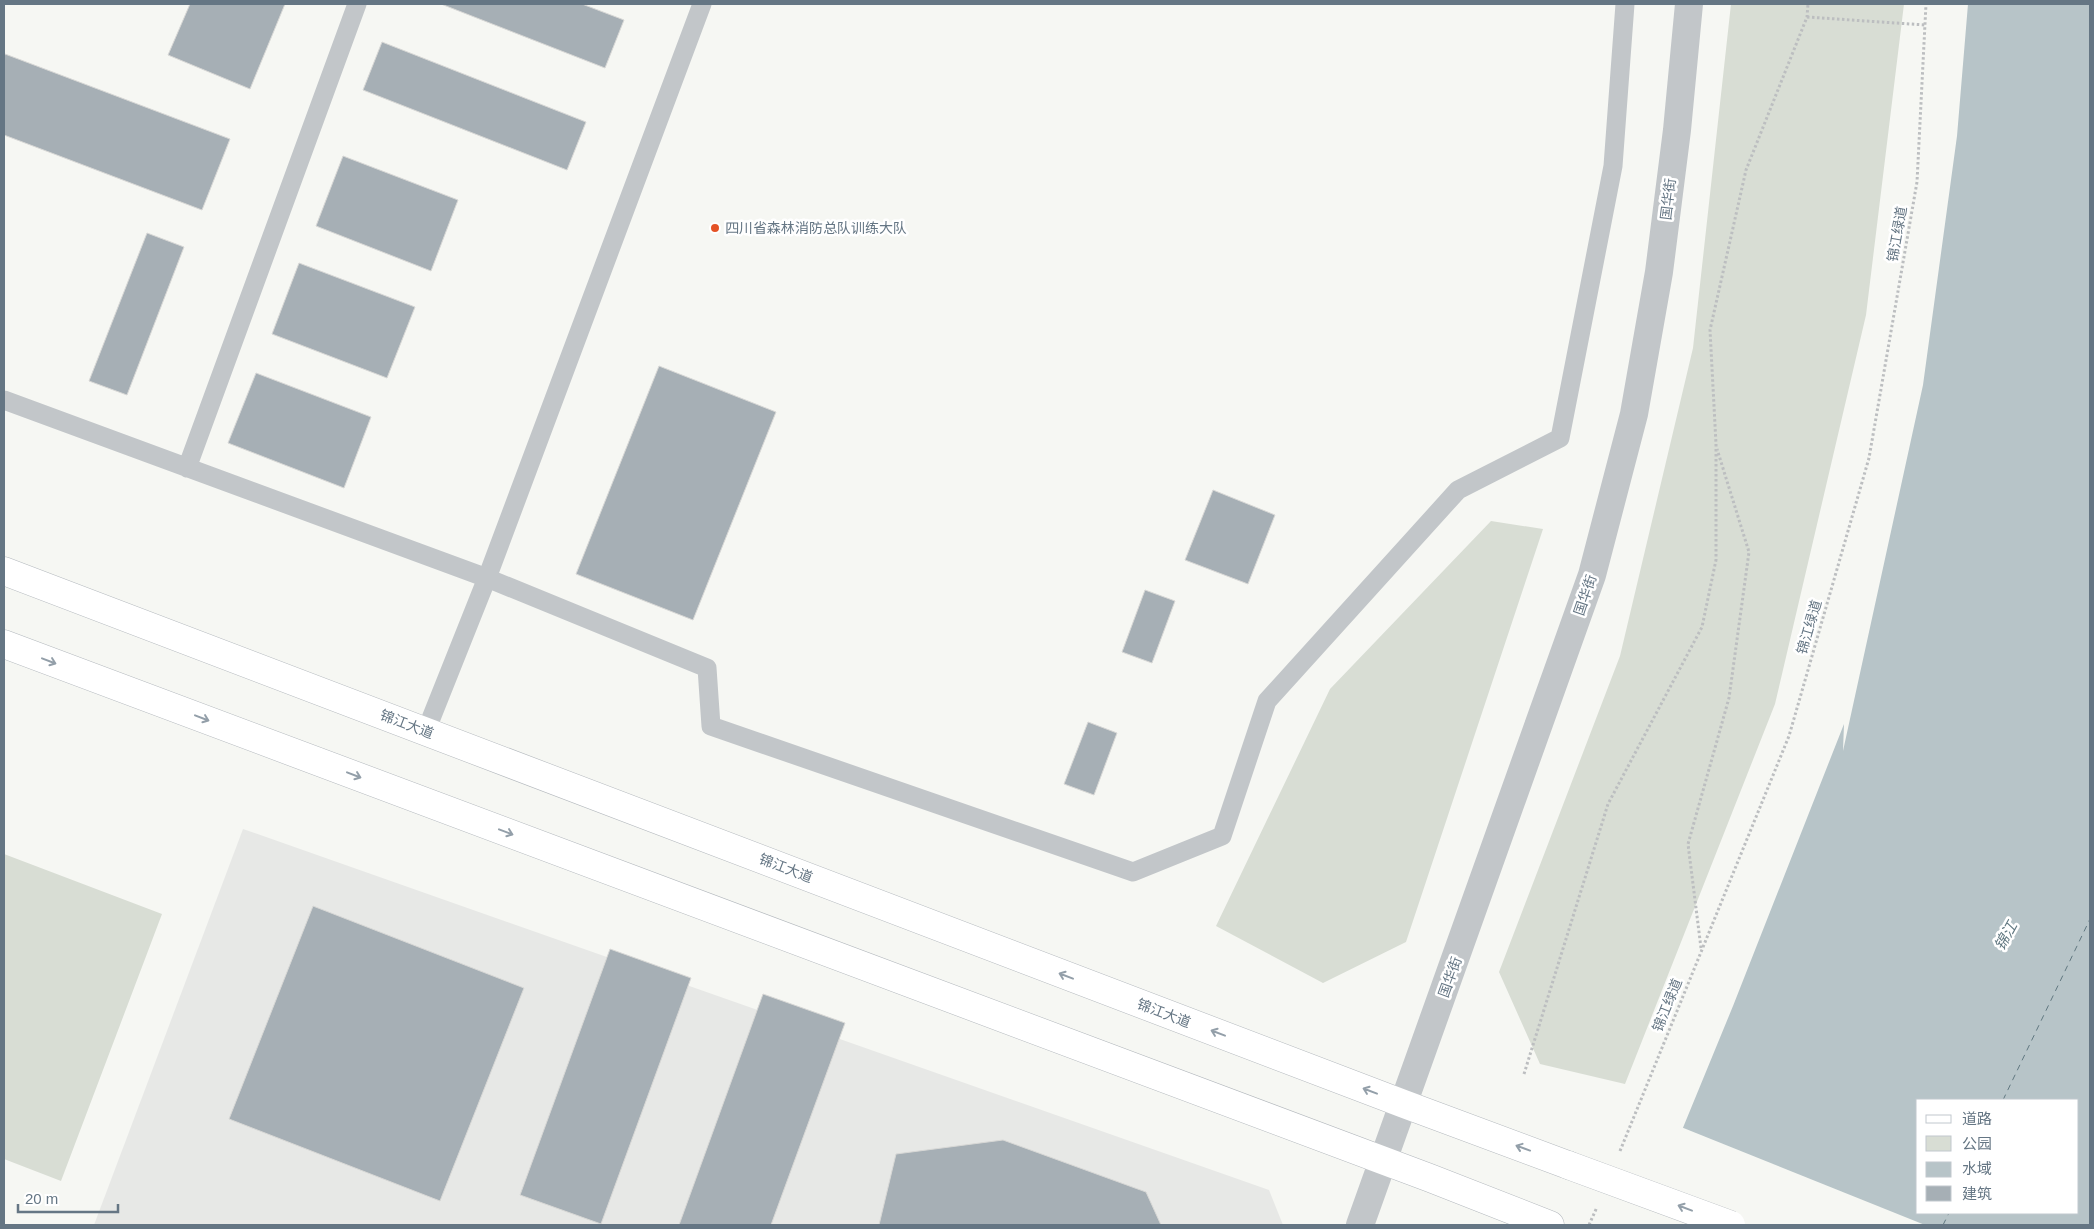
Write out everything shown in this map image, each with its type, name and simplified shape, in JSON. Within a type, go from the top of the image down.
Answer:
[{"type":"main road","name":"锦江大道","points":[[4,571],[1404,1104],[1731,1225]]},
{"type":"main road","points":[[4,644],[1382,1162],[1430,1178],[1550,1225]]},
{"type":"street","name":"国华街","points":[[1360,1225],[1592,575],[1629,433],[1659,272],[1677,130],[1689,4]]},
{"type":"lane","points":[[187,468],[357,4]]},
{"type":"lane","points":[[426,731],[486,578],[702,4]]},
{"type":"lane","points":[[4,400],[486,578],[707,668],[711,726],[1133,872],[1222,836],[1267,700],[1458,490],[1560,438],[1613,166],[1625,4]]},
{"type":"path","points":[[1524,1074],[1608,804],[1702,628],[1716,560],[1716,444],[1710,330],[1746,170],[1807,17],[1808,4]]},
{"type":"path","name":"锦江绿道","points":[[1619,1152],[1789,736],[1869,458],[1918,182],[1926,4]]},
{"type":"path","points":[[1807,17],[1925,25]]},
{"type":"path","points":[[1701,950],[1688,844],[1729,698],[1748,552],[1716,444]]},
{"type":"path","points":[[1589,1225],[1600,1198]]},
{"type":"shaded area","points":[[243,829],[1269,1190],[1283,1225],[94,1225]]},
{"type":"green space","points":[[1731,4],[1904,4],[1866,315],[1775,704],[1625,1084],[1540,1064],[1499,972],[1620,656],[1693,348]]},
{"type":"green space","points":[[1491,521],[1543,529],[1406,942],[1323,983],[1216,926],[1330,689]]},
{"type":"green space","points":[[4,854],[162,914],[61,1181],[4,1159]]},
{"type":"water","name":"锦江","points":[[1968,4],[2090,4],[2090,1225],[1643,1225],[1733,1006],[1844,724],[1843,751],[1923,385],[1957,136]]},
{"type":"pier","points":[[1681,1127],[1925,1225],[1640,1225]]},
{"type":"building","points":[[190,4],[285,4],[250,89],[168,55]]},
{"type":"building","points":[[441,4],[582,4],[624,20],[605,68]]},
{"type":"building","points":[[382,42],[586,122],[567,170],[363,90]]},
{"type":"building","points":[[5,54],[230,139],[202,210],[4,135]]},
{"type":"building","points":[[343,156],[458,200],[431,271],[316,226]]},
{"type":"building","points":[[147,233],[184,247],[127,395],[89,381]]},
{"type":"building","points":[[299,263],[415,307],[387,378],[272,334]]},
{"type":"building","points":[[659,366],[776,412],[693,620],[576,574]]},
{"type":"building","points":[[256,373],[371,417],[344,488],[228,443]]},
{"type":"building","points":[[1213,490],[1275,515],[1248,584],[1185,560]]},
{"type":"building","points":[[1145,590],[1175,601],[1152,663],[1122,652]]},
{"type":"building","points":[[1088,722],[1117,733],[1094,795],[1064,784]]},
{"type":"building","points":[[313,906],[524,988],[440,1201],[229,1119]]},
{"type":"building","points":[[610,949],[691,978],[601,1224],[520,1195]]},
{"type":"building","points":[[763,994],[845,1023],[771,1225],[679,1225]]},
{"type":"building","points":[[1003,1140],[1146,1192],[1161,1225],[879,1225],[896,1154]]},
{"type":"ferry route","points":[[2003,1099],[2090,919]]},
{"type":"ferry route","points":[[1943,1225],[1948,1214]]},
{"type":"place","name":"四川省森林消防总队训练大队","points":[[715,228]]}]
